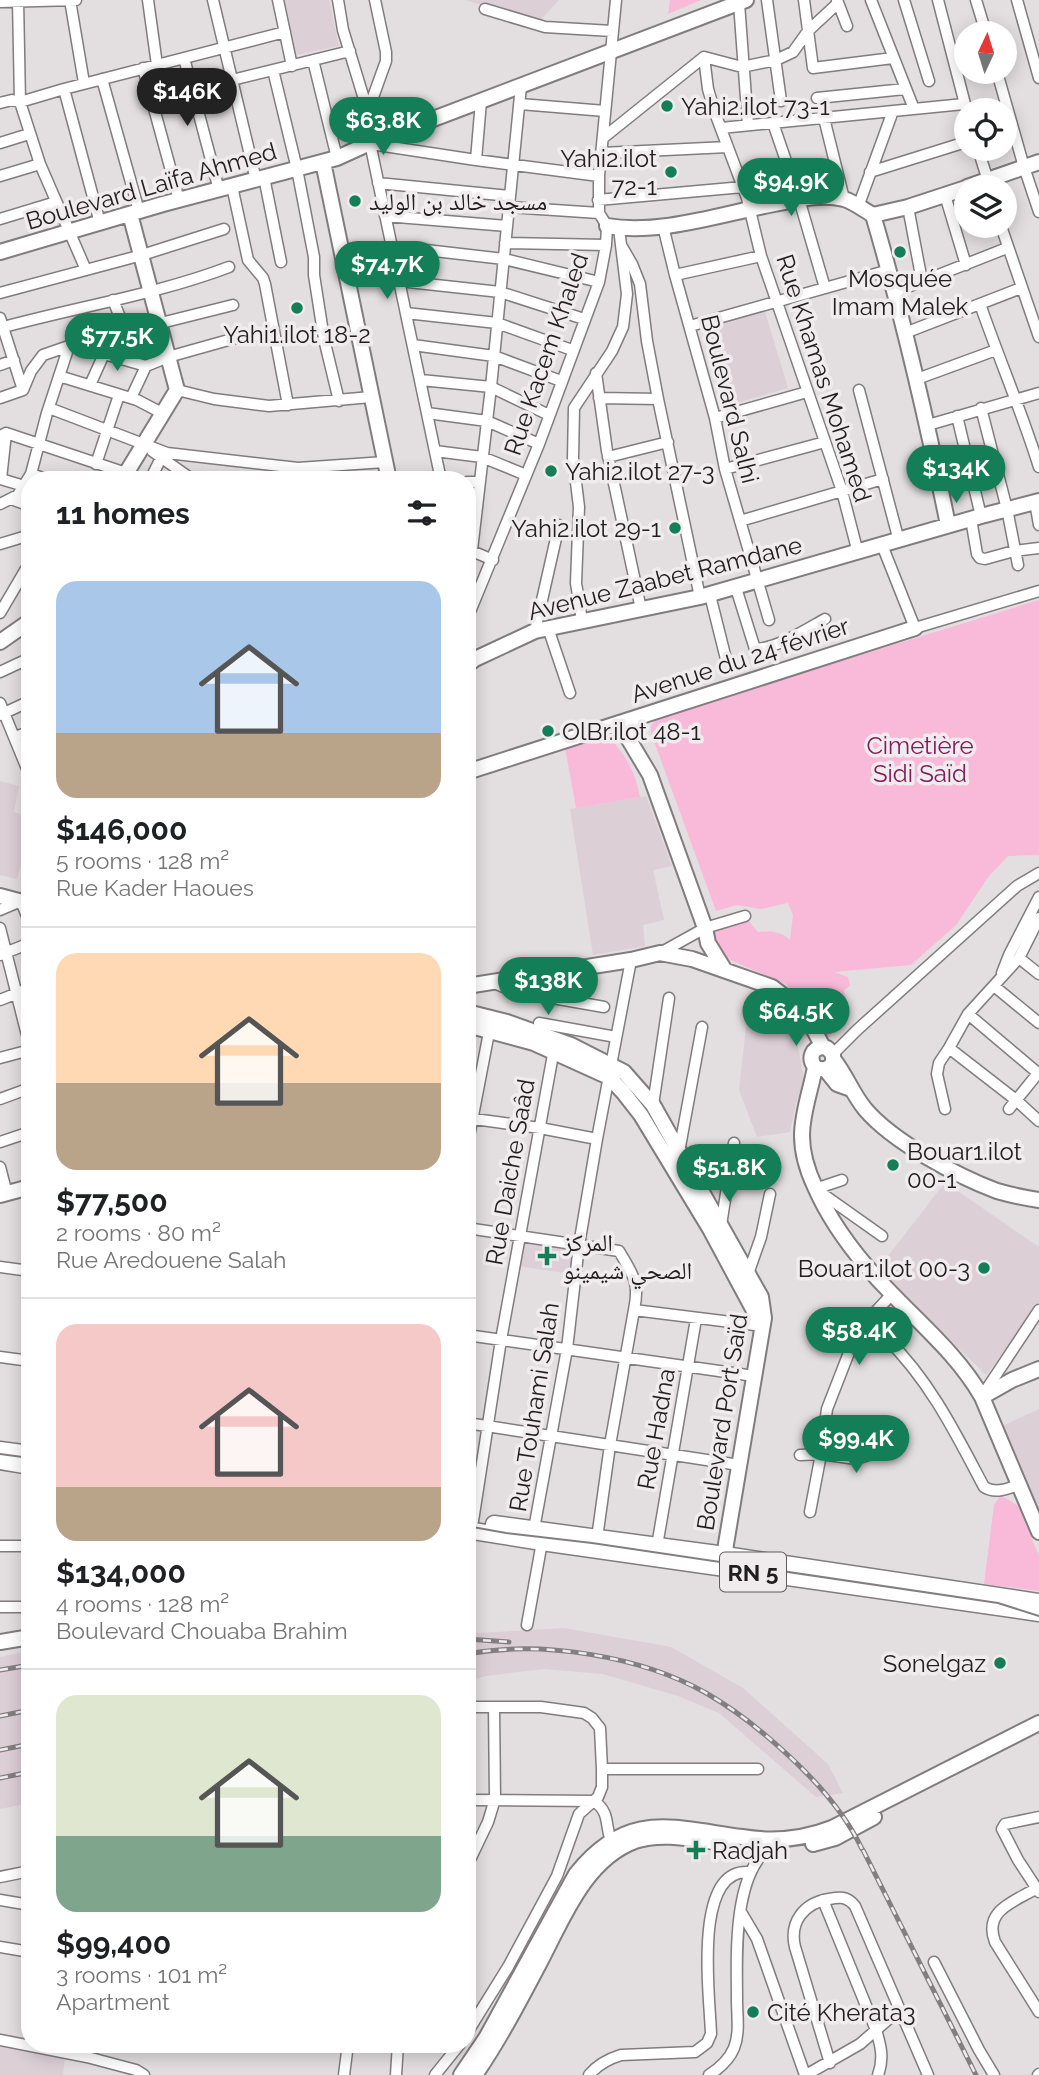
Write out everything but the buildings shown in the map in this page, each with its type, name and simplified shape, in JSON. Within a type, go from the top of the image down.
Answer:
[{"type":"main road","name":"Boulevard Laïfa Ahmed","points":[[0,252],[330,160],[742,1]]},
{"type":"main road","points":[[330,160],[371,397],[387,471]]},
{"type":"main road","points":[[1008,175],[1039,162]]},
{"type":"main road","points":[[613,227],[663,226],[799,199],[844,199],[873,215],[954,192]]},
{"type":"main road","points":[[128,471],[177,390],[142,255],[135,213]]},
{"type":"main road","points":[[873,215],[890,270],[917,379],[948,525]]},
{"type":"main road","name":"Avenue Zaabet Ramdane","points":[[476,659],[541,629],[736,588],[1037,501]]},
{"type":"main road","points":[[0,642],[21,627]]},
{"type":"main road","name":"Avenue du 24 février","points":[[476,769],[915,628]]},
{"type":"main road","points":[[619,723],[650,775],[708,943],[724,969]]},
{"type":"main road","points":[[0,896],[21,901]]},
{"type":"main road","points":[[476,984],[660,953],[692,959],[772,987],[792,1004],[805,1023],[805,1035],[824,1059],[837,1084],[850,1089],[867,1111],[894,1135],[927,1157],[996,1191],[1039,1200]]},
{"type":"main road","points":[[476,1017],[534,1043],[555,1045],[610,1071],[641,1115],[719,1245],[762,1326]]},
{"type":"main road","points":[[476,1026],[491,1025]]},
{"type":"main road","points":[[824,1059],[805,1109],[802,1134],[804,1160],[823,1207],[865,1265],[945,1347],[972,1381],[982,1397],[1039,1532]]},
{"type":"main road","name":"Boulevard Port Saïd","points":[[610,1071],[624,1072],[653,1105],[761,1297],[764,1318],[725,1561]]},
{"type":"main road","points":[[968,1178],[1039,1190]]},
{"type":"main road","points":[[4,1194],[21,1189]]},
{"type":"main road","points":[[982,1397],[1039,1369]]},
{"type":"main road","points":[[0,1450],[21,1453]]},
{"type":"main road","points":[[0,1461],[21,1464]]},
{"type":"main road","name":"RN 5","points":[[476,1524],[538,1536],[1039,1602]]},
{"type":"main road","name":"RN 5","points":[[538,1536],[597,1538],[657,1546],[725,1561],[1039,1613]]},
{"type":"main road","points":[[0,1642],[21,1638]]},
{"type":"main road","points":[[476,2052],[493,2027],[576,1874],[583,1865],[614,1846],[633,1830],[653,1826],[677,1826],[743,1838],[782,1839],[811,1835],[832,1828],[1039,1723]]},
{"type":"main road","points":[[475,2075],[572,1902],[614,1846],[665,1837],[768,1849],[835,1838],[1039,1733]]},
{"type":"main road","points":[[461,2075],[476,2053]]},
{"type":"street","points":[[0,2],[73,0],[84,83]]},
{"type":"street","points":[[148,0],[157,65]]},
{"type":"street","points":[[214,0],[232,80],[281,262]]},
{"type":"street","points":[[278,0],[292,66]]},
{"type":"street","points":[[368,112],[386,61],[375,0]]},
{"type":"street","points":[[378,183],[598,213],[598,176],[616,0]]},
{"type":"street","points":[[767,0],[781,101]]},
{"type":"street","points":[[804,0],[813,68],[893,58]]},
{"type":"street","points":[[871,0],[914,109]]},
{"type":"street","points":[[904,0],[929,81]]},
{"type":"street","points":[[938,0],[963,98]]},
{"type":"street","points":[[976,0],[982,21]]},
{"type":"street","points":[[1017,0],[1039,78]]},
{"type":"street","points":[[18,1],[20,102],[40,164],[86,270]]},
{"type":"street","points":[[340,1],[343,30],[368,112],[370,144],[439,471]]},
{"type":"street","points":[[742,1],[742,67],[748,125]]},
{"type":"street","points":[[603,138],[704,57],[742,67],[776,60],[793,52],[808,31],[838,2],[846,26]]},
{"type":"street","points":[[485,9],[545,27],[612,31]]},
{"type":"street","points":[[0,103],[12,100],[20,102],[285,32]]},
{"type":"street","points":[[232,80],[350,51]]},
{"type":"street","name":"Rue Khamas Mohamed","points":[[704,57],[708,89],[750,208],[761,256],[842,491],[858,553]]},
{"type":"street","points":[[184,58],[248,260],[265,284],[288,405]]},
{"type":"street","points":[[313,61],[330,160]]},
{"type":"street","points":[[144,68],[179,200]]},
{"type":"street","points":[[273,70],[297,169],[314,257],[314,275],[324,339],[339,401]]},
{"type":"street","points":[[103,79],[135,213]]},
{"type":"street","points":[[1000,84],[1039,212]]},
{"type":"street","points":[[476,502],[491,387],[521,86]]},
{"type":"street","points":[[64,89],[100,223]]},
{"type":"street","points":[[817,98],[905,89]]},
{"type":"street","points":[[476,160],[481,101]]},
{"type":"street","points":[[520,104],[605,111]]},
{"type":"street","points":[[721,128],[954,107]]},
{"type":"street","points":[[858,207],[893,111]]},
{"type":"street","points":[[824,118],[844,199]]},
{"type":"street","points":[[773,123],[825,288]]},
{"type":"street","points":[[0,143],[29,134]]},
{"type":"street","points":[[370,144],[598,176]]},
{"type":"street","points":[[870,172],[954,146]]},
{"type":"street","points":[[602,153],[728,147]]},
{"type":"street","points":[[0,176],[40,164]]},
{"type":"street","points":[[598,200],[743,187]]},
{"type":"street","points":[[945,195],[966,264]]},
{"type":"street","points":[[0,219],[56,202]]},
{"type":"street","points":[[908,207],[922,281]]},
{"type":"street","name":"Rue Kacem Khaled","points":[[476,597],[493,560],[599,282],[606,245],[613,227],[598,213]]},
{"type":"street","points":[[385,216],[507,226]]},
{"type":"street","name":"Boulevard Salhi","points":[[663,226],[715,418],[725,469],[769,620]]},
{"type":"street","points":[[613,227],[640,285],[658,399],[705,596],[726,659]]},
{"type":"street","points":[[0,293],[142,255],[224,229]]},
{"type":"street","points":[[1004,238],[1039,337]]},
{"type":"street","points":[[505,243],[606,245]]},
{"type":"street","points":[[582,621],[576,583],[579,507],[573,458],[574,408],[612,351],[623,327],[627,294],[621,245]]},
{"type":"street","points":[[391,246],[504,259],[599,282]]},
{"type":"street","points":[[895,292],[1007,248]]},
{"type":"street","points":[[675,275],[761,256]]},
{"type":"street","points":[[23,390],[1,324],[113,300],[229,267]]},
{"type":"street","points":[[690,326],[890,270]]},
{"type":"street","points":[[399,281],[500,292],[584,319]]},
{"type":"street","points":[[905,333],[1021,288]]},
{"type":"street","points":[[113,300],[126,332]]},
{"type":"street","points":[[980,304],[1039,467]]},
{"type":"street","points":[[0,398],[23,390],[31,371],[43,355],[233,305]]},
{"type":"street","points":[[406,313],[497,323],[572,350]]},
{"type":"street","points":[[90,385],[104,354],[146,366],[168,357],[250,334],[276,341]]},
{"type":"street","points":[[413,345],[494,356],[561,381]]},
{"type":"street","points":[[32,471],[69,346]]},
{"type":"street","points":[[917,379],[996,350]]},
{"type":"street","points":[[0,365],[14,360]]},
{"type":"street","points":[[131,398],[146,366]]},
{"type":"street","points":[[596,373],[608,457],[641,609]]},
{"type":"street","points":[[59,376],[131,398],[162,413]]},
{"type":"street","points":[[421,380],[491,387],[549,415]]},
{"type":"street","points":[[177,390],[214,399],[269,406],[371,397]]},
{"type":"street","points":[[859,390],[899,541]]},
{"type":"street","points":[[715,418],[807,393]]},
{"type":"street","points":[[928,425],[1039,393]]},
{"type":"street","points":[[96,464],[119,395]]},
{"type":"street","points":[[599,398],[658,399]]},
{"type":"street","points":[[49,408],[167,453],[298,468],[385,462]]},
{"type":"street","points":[[981,408],[1007,509],[1018,565]]},
{"type":"street","points":[[427,413],[487,421],[538,444]]},
{"type":"street","points":[[957,416],[976,517],[977,554],[985,559],[1039,548]]},
{"type":"street","points":[[21,485],[1,479],[3,435],[38,444],[111,471]]},
{"type":"street","points":[[608,457],[668,442]]},
{"type":"street","points":[[725,469],[825,442]]},
{"type":"street","points":[[143,445],[180,471]]},
{"type":"street","points":[[435,451],[482,457],[526,475]]},
{"type":"street","points":[[154,471],[161,458]]},
{"type":"street","points":[[740,521],[883,479]]},
{"type":"street","points":[[0,504],[18,495],[21,490]]},
{"type":"street","points":[[11,499],[21,503]]},
{"type":"street","points":[[1037,501],[1039,525]]},
{"type":"street","points":[[559,525],[541,629],[570,693]]},
{"type":"street","points":[[0,544],[21,538]]},
{"type":"street","points":[[882,545],[915,628]]},
{"type":"street","points":[[476,553],[493,560]]},
{"type":"street","points":[[0,614],[21,578]]},
{"type":"street","points":[[736,588],[755,649],[770,646],[825,619]]},
{"type":"street","name":"Avenue du 24 février","points":[[915,628],[1039,591]]},
{"type":"street","points":[[0,672],[21,662]]},
{"type":"street","points":[[21,704],[1,711],[21,754]]},
{"type":"street","points":[[14,737],[21,735]]},
{"type":"street","points":[[824,1059],[1017,886],[1039,873]]},
{"type":"street","points":[[997,983],[1039,897]]},
{"type":"street","points":[[0,910],[21,903]]},
{"type":"street","points":[[660,953],[705,928],[745,916]]},
{"type":"street","points":[[945,1110],[937,1074],[939,1063],[968,1014],[1019,958],[1038,923]]},
{"type":"street","points":[[0,928],[3,954],[21,1013]]},
{"type":"street","points":[[3,954],[21,947]]},
{"type":"street","points":[[1019,958],[1039,974]]},
{"type":"street","name":"Rue Touhami Salah","points":[[527,1625],[552,1436],[567,1349],[579,1245],[631,960]]},
{"type":"street","points":[[490,982],[513,991],[604,1007]]},
{"type":"street","points":[[997,983],[1039,1023]]},
{"type":"street","points":[[0,1000],[21,991]]},
{"type":"street","points":[[653,1105],[668,998]]},
{"type":"street","points":[[968,1014],[1039,1073],[1009,1109]]},
{"type":"street","points":[[539,1023],[616,1037]]},
{"type":"street","points":[[476,1089],[491,1025]]},
{"type":"street","points":[[679,1152],[702,1027]]},
{"type":"street","name":"Rue Daiche Saâd","points":[[476,1487],[555,1045]]},
{"type":"street","points":[[949,1048],[1039,1121]]},
{"type":"street","points":[[0,1058],[21,1051]]},
{"type":"street","points":[[0,1099],[21,1091]]},
{"type":"street","points":[[476,1120],[597,1139]]},
{"type":"street","points":[[0,1142],[21,1135]]},
{"type":"street","points":[[719,1245],[734,1143]]},
{"type":"street","points":[[0,1167],[4,1194]]},
{"type":"street","points":[[815,1189],[842,1180]]},
{"type":"street","points":[[815,1189],[882,1236]]},
{"type":"street","points":[[748,1274],[761,1237],[770,1194]]},
{"type":"street","points":[[476,1229],[619,1251],[634,1278],[638,1294],[610,1445],[597,1538]]},
{"type":"street","points":[[0,1267],[21,1270]]},
{"type":"street","points":[[810,1512],[827,1409],[857,1332],[892,1294]]},
{"type":"street","points":[[634,1310],[696,1320],[762,1326]]},
{"type":"street","points":[[982,1397],[1039,1310]]},
{"type":"street","name":"Rue Hadna","points":[[657,1546],[696,1320]]},
{"type":"street","points":[[857,1332],[887,1339],[900,1352],[949,1419],[984,1487],[997,1490],[1020,1484]]},
{"type":"street","points":[[476,1336],[754,1377]]},
{"type":"street","points":[[0,1357],[21,1360]]},
{"type":"street","points":[[476,1424],[739,1465]]},
{"type":"street","points":[[800,1455],[821,1454],[856,1459],[886,1449]]},
{"type":"street","points":[[0,1546],[21,1546]]},
{"type":"street","points":[[0,1607],[21,1607]]},
{"type":"street","points":[[476,1707],[541,1707],[589,1715],[600,1728],[602,1769],[602,1787],[598,1797],[579,1814],[557,1876],[508,1967],[476,2019]]},
{"type":"street","points":[[476,1847],[495,1800],[494,1707]]},
{"type":"street","points":[[602,1769],[758,1769]]},
{"type":"street","points":[[476,1800],[594,1801],[603,1808],[614,1846]]},
{"type":"street","points":[[1039,1817],[1005,1824],[1002,1829],[1038,1890],[1000,1910],[993,1919],[992,1929],[995,1942],[1039,2012]]},
{"type":"street","points":[[709,2075],[724,2064],[737,2038],[737,1936],[749,1872],[768,1849],[782,1839]]},
{"type":"street","points":[[589,2075],[602,2063],[621,2055],[695,2053],[707,2043],[711,2034],[708,1967],[712,1906],[718,1888],[724,1881],[737,1872],[749,1872]]},
{"type":"street","points":[[0,1877],[21,1873]]},
{"type":"street","points":[[830,2063],[793,1940],[798,1917],[808,1906],[840,1897],[852,1902],[929,2075]]},
{"type":"street","points":[[0,1900],[21,1904]]},
{"type":"street","points":[[823,1900],[876,2030],[882,2061],[878,2075]]},
{"type":"street","points":[[741,1912],[757,1939],[805,2075],[860,2044],[899,2010]]},
{"type":"street","points":[[0,1947],[21,1950]]},
{"type":"street","points":[[934,1962],[994,2075]]},
{"type":"street","points":[[0,2040],[21,2044]]},
{"type":"street","points":[[65,2053],[136,2070],[145,2075]]},
{"type":"street","points":[[344,2075],[347,2053]]},
{"type":"street","points":[[396,2075],[397,2053]]},
{"type":"street","points":[[435,2075],[453,2053]]},
{"type":"shaded area","points":[[285,0],[329,0],[339,46],[296,55]]},
{"type":"shaded area","points":[[465,0],[559,0],[539,22]]},
{"type":"shaded area","points":[[765,312],[788,388],[726,406],[703,330]]},
{"type":"shaded area","points":[[0,781],[19,786],[14,812],[21,814],[21,864],[17,879],[0,875]]},
{"type":"shaded area","points":[[646,796],[672,866],[653,870],[664,920],[643,925],[645,946],[593,955],[570,809]]},
{"type":"shaded area","points":[[750,991],[776,1004],[795,1028],[804,1080],[790,1132],[757,1137],[739,1090]]},
{"type":"shaded area","points":[[943,1185],[959,1192],[1039,1247],[1039,1305],[986,1375],[878,1269]]},
{"type":"shaded area","name":"المركز الصحي شيمينو","points":[[522,1239],[577,1247],[571,1274],[518,1266]]},
{"type":"shaded area","points":[[1039,1409],[1039,1508],[1000,1427]]},
{"type":"shaded area","points":[[564,1628],[671,1647],[743,1688],[828,1764],[843,1793],[816,1797],[719,1713],[678,1696],[603,1674],[544,1669],[476,1679],[476,1633]]},
{"type":"shaded area","points":[[21,1653],[21,1805],[0,1809],[0,1657]]},
{"type":"shaded area","points":[[0,2045],[21,2049],[21,2053],[65,2057],[63,2075],[0,2075]]},
{"type":"green space","points":[[670,0],[701,0],[668,14]]},
{"type":"green space","name":"Cimetière Sidi Saïd","points":[[1039,600],[1039,855],[1008,856],[989,876],[956,925],[911,965],[834,972],[848,977],[850,986],[844,990],[850,1016],[825,1040],[786,984],[730,960],[712,943],[712,931],[747,919],[758,932],[779,933],[790,940],[793,915],[788,903],[761,909],[737,905],[716,911],[651,733],[651,726],[657,718]]},
{"type":"green space","points":[[608,736],[629,764],[640,797],[576,808],[565,748]]},
{"type":"green space","points":[[1001,1495],[1018,1506],[1039,1556],[1039,1591],[984,1584],[994,1505]]},
{"type":"tram line","points":[[0,1454],[21,1457]]},
{"type":"tram line","points":[[476,1528],[998,1603],[1039,1616]]},
{"type":"railway","points":[[476,1640],[509,1642]]},
{"type":"railway","points":[[476,1653],[526,1649],[590,1654],[652,1669],[706,1693],[735,1711],[791,1758],[837,1808],[862,1849]]},
{"type":"railway","points":[[0,1670],[21,1666]]},
{"type":"railway","points":[[0,1716],[21,1712]]},
{"type":"railway","points":[[0,1750],[21,1746]]},
{"type":"railway","points":[[0,1778],[21,1774]]},
{"type":"railway","points":[[863,1850],[976,2075]]},
{"type":"place","name":"Yahi2.ilot 73-1","points":[[667,106]]},
{"type":"place","name":"Yahi2.ilot 72-1","points":[[671,172]]},
{"type":"place","name":"مسجد خالد بن الوليد","points":[[355,201]]},
{"type":"place","name":"Mosquée Imam Malek","points":[[900,252]]},
{"type":"place","name":"Yahi1.ilot 18-2","points":[[297,308]]},
{"type":"place","name":"Yahi2.ilot 27-3","points":[[551,471]]},
{"type":"place","name":"Yahi2.ilot 29-1","points":[[675,528]]},
{"type":"place","name":"OlBr.ilot 48-1","points":[[548,731]]},
{"type":"place","name":"Bouar1.ilot 00-1","points":[[893,1165]]},
{"type":"place","name":"المركز الصحي شيمينو","points":[[547,1256]]},
{"type":"place","name":"Bouar1.ilot 00-3","points":[[984,1268]]},
{"type":"place","name":"Sonelgaz","points":[[1000,1663]]},
{"type":"place","name":"Radjah","points":[[696,1850]]},
{"type":"place","name":"Cité Kherata3","points":[[753,2012]]}]
